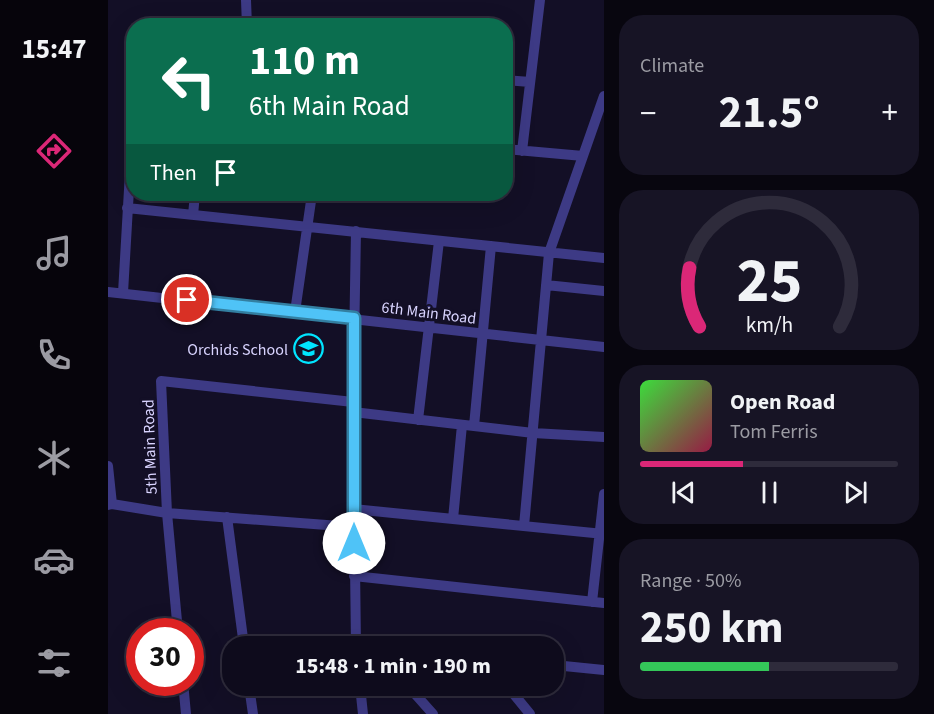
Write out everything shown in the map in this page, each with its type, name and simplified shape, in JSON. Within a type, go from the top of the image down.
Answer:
[{"type":"street","points":[[246,0],[247,18]]},
{"type":"street","points":[[522,151],[540,0]]},
{"type":"street","points":[[513,81],[530,82]]},
{"type":"street","points":[[524,526],[549,253],[604,96]]},
{"type":"street","points":[[513,150],[583,156]]},
{"type":"street","points":[[123,293],[127,201]]},
{"type":"street","points":[[193,215],[194,201]]},
{"type":"street","points":[[295,312],[311,201]]},
{"type":"street","points":[[127,208],[604,258]]},
{"type":"street","points":[[356,231],[353,527],[357,636]]},
{"type":"street","points":[[418,420],[427,326],[440,241]]},
{"type":"street","points":[[474,426],[491,246]]},
{"type":"street","points":[[546,285],[604,291]]},
{"type":"street","name":"6th Main Road","points":[[108,292],[604,347]]},
{"type":"street","name":"5th Main Road","points":[[177,618],[166,513],[161,381],[353,407]]},
{"type":"street","points":[[353,407],[418,420],[533,433],[604,437]]},
{"type":"street","points":[[453,519],[462,424]]},
{"type":"street","points":[[108,466],[110,504],[166,513],[353,527]]},
{"type":"street","points":[[592,602],[602,533],[604,494]]},
{"type":"street","points":[[353,509],[602,533]]},
{"type":"street","points":[[227,518],[243,636]]},
{"type":"street","points":[[354,576],[604,603]]},
{"type":"street","points":[[564,666],[604,670]]},
{"type":"street","points":[[184,696],[186,714]]},
{"type":"street","points":[[250,696],[253,714]]},
{"type":"street","points":[[361,696],[363,714]]},
{"type":"street","points":[[417,696],[432,714]]},
{"type":"street","points":[[515,696],[530,714]]},
{"type":"place","name":"Orchids School","points":[[309,349]]},
{"type":"route","points":[[187,300],[354,318],[354,543]]}]
